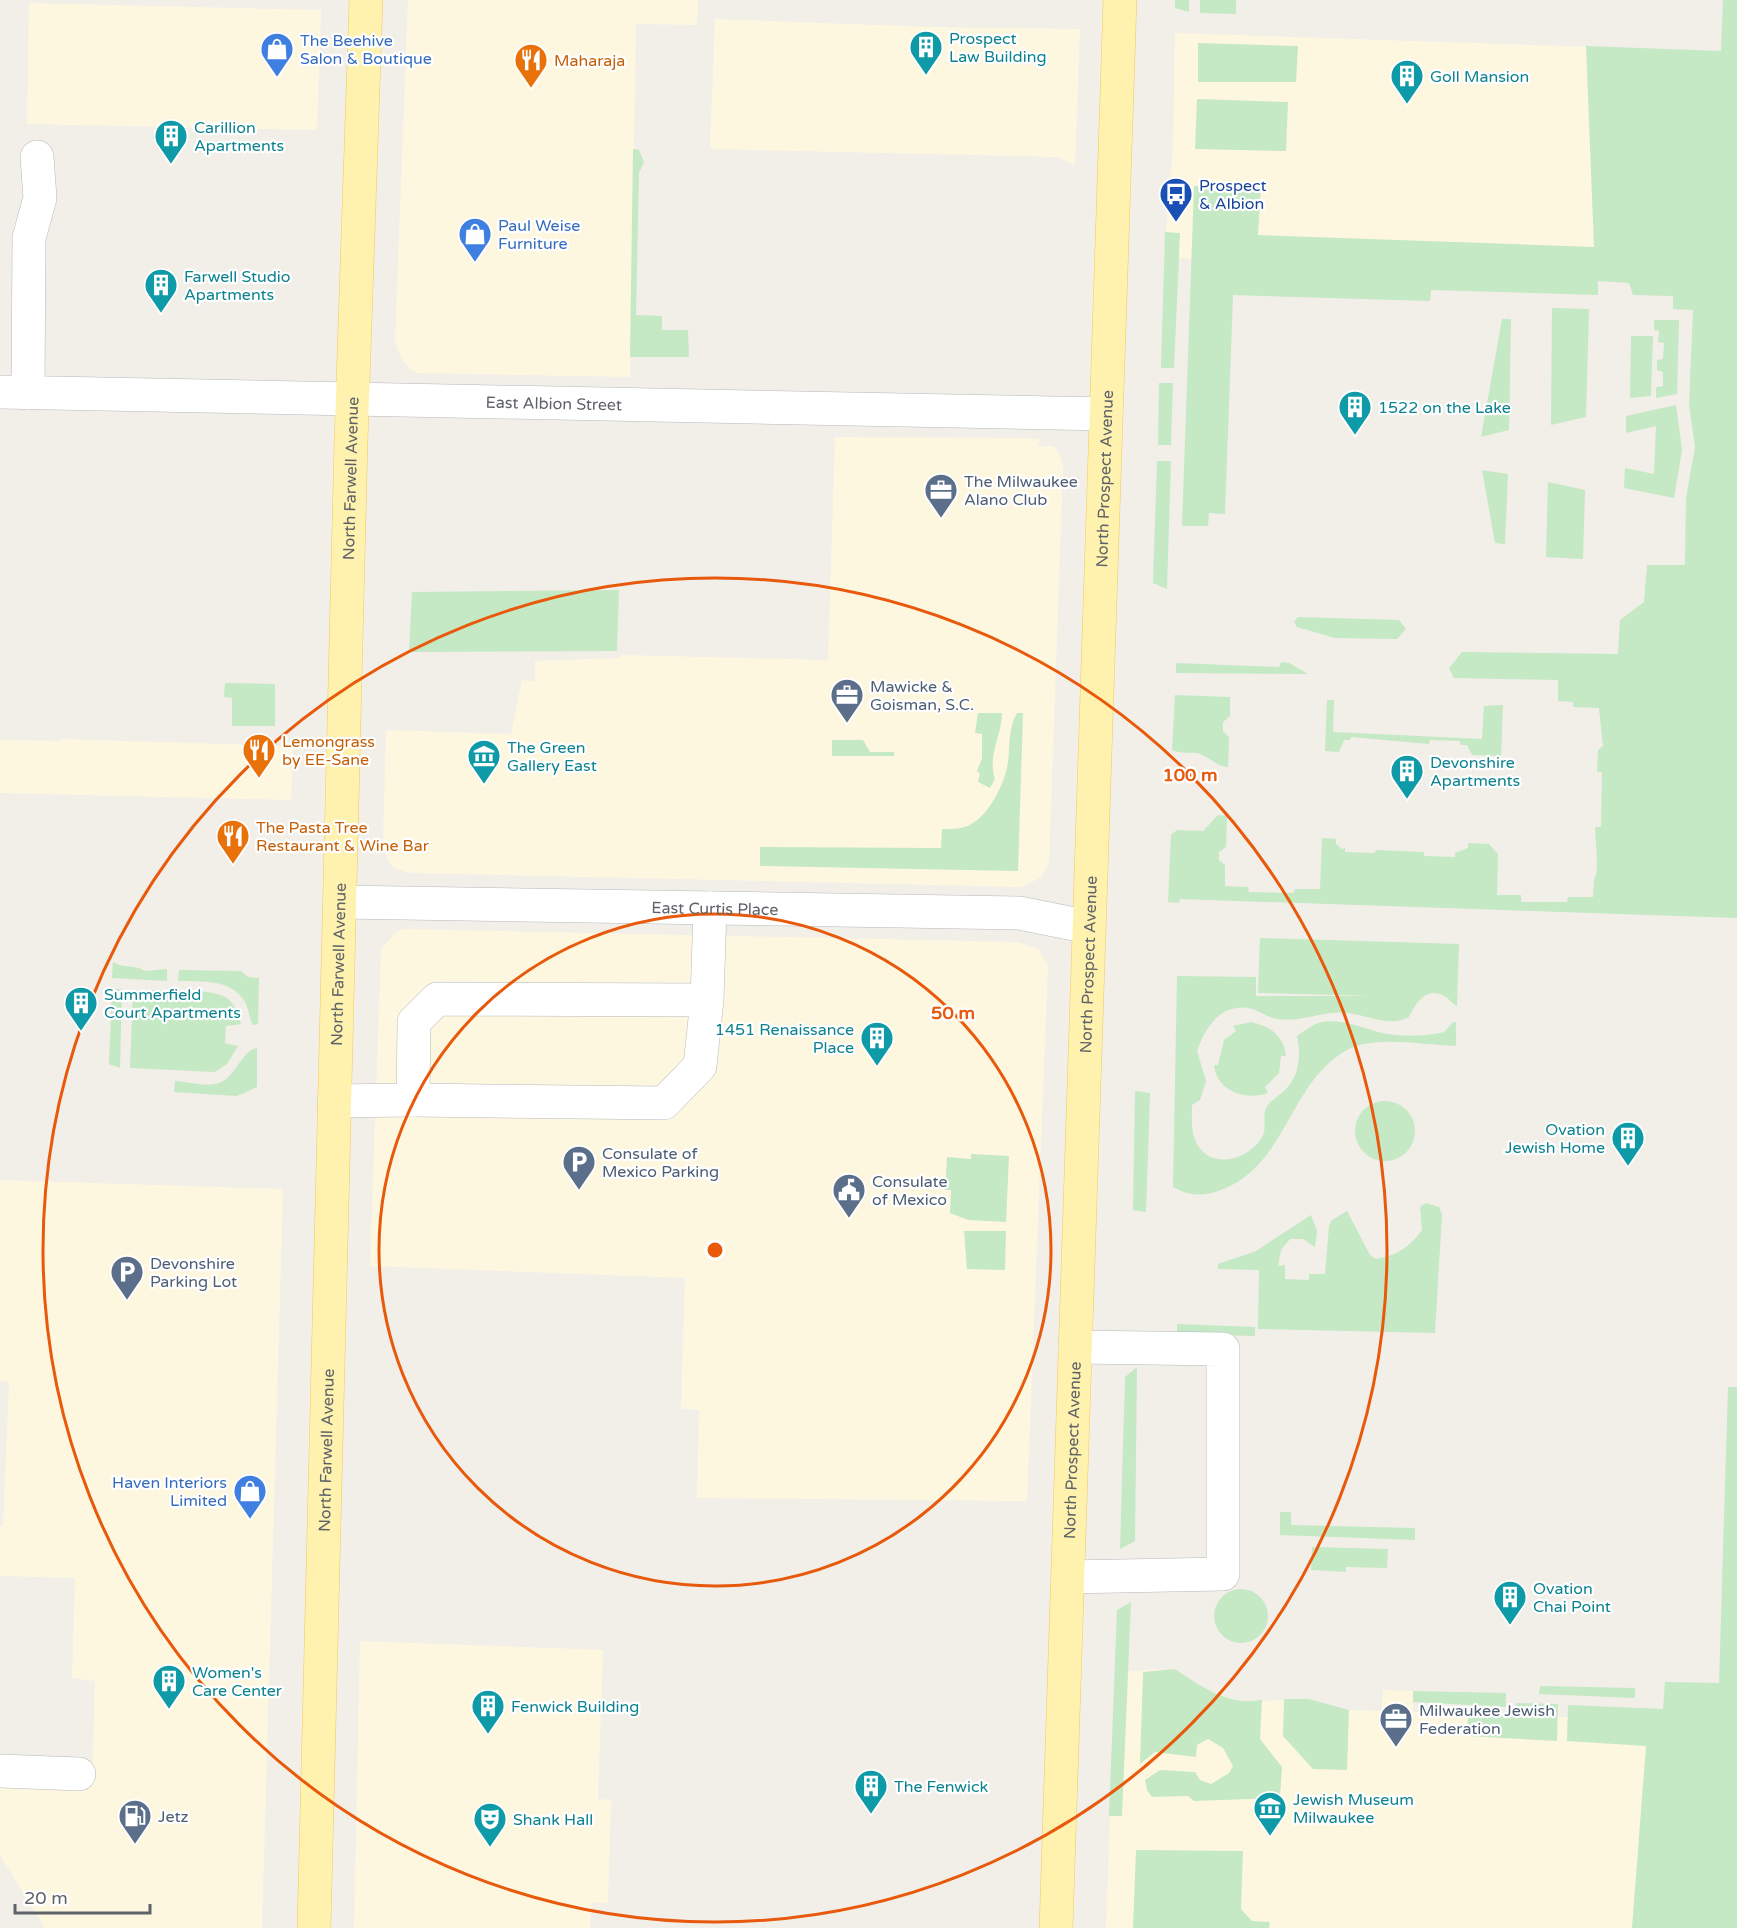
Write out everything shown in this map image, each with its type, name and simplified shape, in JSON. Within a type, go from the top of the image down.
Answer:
[{"type":"main road","name":"North Farwell Avenue","points":[[314,1928],[352,399],[366,0]]},
{"type":"main road","name":"North Prospect Avenue","points":[[1056,1928],[1120,0]]},
{"type":"street","points":[[14,392],[29,238],[40,198],[37,157]]},
{"type":"street","name":"East Albion Street","points":[[14,392],[1106,414]]},
{"type":"street","name":"East Curtis Place","points":[[340,902],[1019,913],[1089,927]]},
{"type":"street","points":[[334,1101],[664,1103],[700,1066],[707,1000],[710,908]]},
{"type":"street","points":[[413,1100],[414,1022],[437,999],[707,1000]]},
{"type":"street","points":[[1068,1577],[1223,1574],[1223,1349],[1075,1347]]},
{"type":"street","points":[[0,1771],[80,1774]]},
{"type":"shaded area","points":[[408,0],[698,0],[697,25],[636,24],[630,377],[417,373],[411,370],[401,358],[395,342]]},
{"type":"shaded area","points":[[29,3],[321,10],[317,130],[27,124]]},
{"type":"shaded area","points":[[715,19],[930,27],[1080,29],[1075,165],[1057,157],[710,149]]},
{"type":"shaded area","points":[[1175,33],[1737,52],[1737,266],[1432,264],[1164,258],[1173,146]]},
{"type":"shaded area","points":[[835,437],[1029,438],[1040,440],[1037,447],[1053,446],[1060,455],[1063,467],[1049,864],[1040,878],[1021,887],[410,873],[394,868],[388,862],[383,842],[386,730],[511,734],[522,680],[535,681],[535,661],[620,658],[621,655],[828,660]]},
{"type":"shaded area","points":[[61,739],[293,746],[291,800],[0,793],[0,740],[60,741]]},
{"type":"shaded area","points":[[403,929],[1018,942],[1038,949],[1048,964],[1027,1501],[697,1498],[699,1410],[681,1409],[685,1278],[370,1266],[381,950],[394,934]]},
{"type":"shaded area","points":[[0,1180],[283,1189],[262,1928],[45,1928],[0,1855],[0,1779],[92,1783],[95,1681],[72,1678],[75,1578],[0,1576],[0,1526],[3,1525],[9,1382],[0,1381]]},
{"type":"shaded area","points":[[360,1641],[603,1650],[598,1799],[611,1800],[608,1903],[591,1902],[590,1928],[354,1928]]},
{"type":"shaded area","points":[[1175,1669],[1202,1689],[1243,1702],[1309,1699],[1349,1710],[1382,1711],[1383,1690],[1413,1691],[1413,1712],[1515,1717],[1674,1717],[1737,1928],[1106,1928],[1115,1672]]},
{"type":"green space","points":[[1175,0],[1189,0],[1189,12],[1175,8]]},
{"type":"green space","points":[[1200,0],[1236,0],[1236,14],[1200,13]]},
{"type":"green space","points":[[1723,0],[1737,0],[1737,918],[1180,899],[1179,903],[1168,902],[1171,835],[1177,830],[1203,831],[1218,815],[1227,816],[1226,847],[1219,852],[1219,860],[1225,865],[1225,886],[1248,887],[1249,892],[1294,893],[1295,889],[1320,889],[1322,838],[1336,839],[1336,844],[1342,849],[1345,848],[1345,852],[1375,853],[1376,850],[1424,852],[1424,856],[1455,857],[1455,853],[1468,848],[1468,843],[1489,844],[1498,854],[1497,895],[1521,895],[1521,902],[1567,902],[1568,897],[1593,897],[1597,863],[1595,827],[1601,827],[1602,772],[1597,772],[1598,750],[1603,746],[1599,708],[1573,707],[1573,702],[1558,701],[1558,680],[1454,678],[1449,668],[1462,652],[1618,654],[1620,620],[1644,602],[1647,565],[1685,565],[1686,498],[1695,447],[1689,405],[1693,310],[1673,309],[1673,296],[1633,295],[1629,283],[1598,281],[1598,295],[1431,290],[1430,301],[1233,295],[1225,514],[1209,513],[1208,526],[1182,526],[1194,186],[1261,187],[1258,235],[1594,247],[1586,46],[1721,51]]},
{"type":"green space","points":[[1198,43],[1298,46],[1296,82],[1198,82]]},
{"type":"green space","points":[[1197,99],[1288,102],[1286,151],[1195,149]]},
{"type":"green space","points":[[633,149],[639,150],[644,162],[639,173],[636,315],[662,316],[662,330],[688,330],[689,357],[630,357]]},
{"type":"green space","points":[[1165,232],[1180,233],[1174,368],[1161,368]]},
{"type":"green space","points":[[1552,308],[1589,309],[1586,417],[1551,425]]},
{"type":"green space","points":[[1502,319],[1511,319],[1509,430],[1481,437]]},
{"type":"green space","points":[[1654,320],[1679,320],[1677,394],[1656,398],[1656,387],[1663,386],[1663,372],[1657,370],[1657,360],[1663,359],[1664,343],[1658,342],[1659,331],[1654,330]]},
{"type":"green space","points":[[1631,336],[1653,336],[1651,396],[1630,398]]},
{"type":"green space","points":[[1159,383],[1173,383],[1171,445],[1158,445]]},
{"type":"green space","points":[[1676,405],[1682,450],[1674,498],[1624,488],[1625,468],[1654,474],[1656,426],[1626,433],[1626,416]]},
{"type":"green space","points":[[1157,461],[1171,461],[1167,589],[1153,583]]},
{"type":"green space","points":[[1482,470],[1508,474],[1505,544],[1495,543]]},
{"type":"green space","points":[[1548,482],[1585,490],[1583,559],[1546,557]]},
{"type":"green space","points":[[619,590],[617,651],[409,652],[412,592]]},
{"type":"green space","points":[[1298,617],[1399,620],[1406,629],[1397,639],[1335,638],[1297,627],[1294,622]]},
{"type":"green space","points":[[1281,662],[1289,663],[1308,674],[1176,673],[1176,663],[1279,667]]},
{"type":"green space","points":[[225,683],[275,684],[275,726],[232,726],[232,698],[224,697]]},
{"type":"green space","points":[[1175,695],[1230,697],[1230,716],[1223,722],[1223,731],[1229,737],[1228,767],[1219,765],[1197,753],[1172,750]]},
{"type":"green space","points":[[1327,700],[1334,700],[1333,732],[1482,739],[1484,706],[1503,705],[1501,756],[1472,755],[1467,745],[1461,745],[1460,741],[1430,740],[1429,744],[1351,737],[1350,740],[1344,740],[1339,752],[1325,751]]},
{"type":"green space","points":[[978,713],[1002,713],[993,762],[995,779],[990,788],[978,782],[980,774],[977,771],[982,758],[982,734],[975,733]]},
{"type":"green space","points":[[1017,713],[1023,713],[1018,871],[760,866],[760,847],[941,848],[942,829],[962,828],[973,823],[981,817],[994,800],[1006,772],[1011,731]]},
{"type":"green space","points":[[832,740],[863,740],[870,752],[894,752],[894,756],[832,756]]},
{"type":"green space","points":[[1260,938],[1459,944],[1457,1006],[1446,997],[1434,993],[1423,997],[1409,1017],[1393,1021],[1338,1013],[1287,1020],[1271,1017],[1248,1008],[1229,1010],[1222,1014],[1209,1026],[1197,1051],[1206,1081],[1200,1100],[1192,1105],[1192,1129],[1199,1148],[1207,1155],[1226,1160],[1247,1153],[1255,1146],[1264,1133],[1267,1106],[1284,1091],[1296,1072],[1299,1058],[1297,1036],[1315,1024],[1336,1022],[1386,1034],[1411,1036],[1444,1032],[1453,1022],[1456,1022],[1456,1046],[1385,1042],[1358,1045],[1347,1050],[1327,1065],[1312,1082],[1274,1144],[1260,1163],[1243,1178],[1214,1192],[1196,1194],[1185,1192],[1173,1187],[1177,976],[1256,977],[1256,996],[1374,996],[1258,993]]},
{"type":"green space","points":[[113,962],[145,971],[167,969],[167,981],[112,978]]},
{"type":"green space","points":[[179,970],[241,971],[248,977],[259,978],[258,1024],[253,1025],[245,1002],[232,989],[215,983],[178,981]]},
{"type":"green space","points":[[112,989],[122,989],[120,1068],[109,1064]]},
{"type":"green space","points":[[133,990],[197,991],[221,995],[228,999],[235,1008],[241,1024],[226,1026],[225,1043],[238,1046],[227,1064],[215,1072],[130,1068]]},
{"type":"green space","points":[[1251,1022],[1275,1033],[1285,1049],[1286,1056],[1281,1056],[1279,1073],[1265,1087],[1268,1093],[1251,1096],[1242,1095],[1226,1087],[1216,1074],[1214,1065],[1218,1065],[1224,1040],[1236,1031],[1233,1026]]},
{"type":"green space","points":[[257,1048],[257,1087],[237,1096],[174,1092],[175,1081],[209,1085],[225,1080],[251,1050]]},
{"type":"green space","points":[[1135,1091],[1150,1093],[1146,1212],[1133,1210]]},
{"type":"green space","points":[[1385,1101],[1402,1106],[1410,1114],[1415,1131],[1410,1148],[1402,1156],[1385,1161],[1368,1156],[1360,1148],[1355,1131],[1360,1114],[1368,1106]]},
{"type":"green space","points":[[971,1154],[1009,1156],[1006,1222],[968,1220],[950,1213],[951,1190],[945,1190],[947,1157],[971,1159]]},
{"type":"green space","points":[[1426,1203],[1439,1207],[1442,1214],[1435,1333],[1258,1329],[1259,1270],[1218,1269],[1218,1264],[1256,1251],[1311,1215],[1317,1231],[1315,1247],[1303,1239],[1290,1239],[1281,1250],[1278,1266],[1285,1265],[1285,1279],[1309,1280],[1309,1274],[1325,1274],[1329,1226],[1332,1220],[1347,1211],[1370,1255],[1376,1259],[1390,1255],[1408,1245],[1422,1230],[1420,1207]]},
{"type":"green space","points":[[964,1231],[1006,1231],[1005,1270],[967,1269]]},
{"type":"green space","points":[[1177,1324],[1255,1327],[1255,1336],[1177,1334]]},
{"type":"green space","points":[[1137,1367],[1135,1541],[1120,1549],[1125,1377]]},
{"type":"green space","points":[[1728,1387],[1737,1387],[1737,1928],[1632,1928],[1646,1746],[1567,1741],[1568,1705],[1663,1709],[1665,1682],[1719,1683]]},
{"type":"green space","points":[[1280,1512],[1291,1512],[1291,1525],[1415,1528],[1415,1540],[1280,1535]]},
{"type":"green space","points":[[1312,1547],[1388,1549],[1387,1568],[1346,1567],[1346,1572],[1311,1570]]},
{"type":"green space","points":[[1241,1589],[1251,1591],[1260,1597],[1266,1606],[1268,1616],[1266,1626],[1260,1635],[1251,1641],[1241,1643],[1231,1641],[1222,1635],[1216,1626],[1214,1616],[1216,1606],[1222,1597],[1231,1591]]},
{"type":"green space","points":[[1131,1602],[1122,1816],[1109,1816],[1117,1610]]},
{"type":"green space","points":[[1175,1669],[1205,1688],[1227,1698],[1262,1700],[1260,1739],[1282,1767],[1280,1798],[1194,1801],[1188,1796],[1152,1797],[1147,1790],[1145,1780],[1160,1770],[1195,1772],[1200,1780],[1211,1784],[1229,1773],[1233,1766],[1223,1748],[1208,1739],[1197,1745],[1196,1757],[1155,1752],[1140,1764],[1143,1672]]},
{"type":"green space","points":[[1540,1686],[1635,1688],[1635,1698],[1539,1694]]},
{"type":"green space","points":[[1413,1691],[1506,1693],[1506,1707],[1413,1702]]},
{"type":"green space","points":[[1284,1699],[1309,1699],[1349,1710],[1347,1770],[1313,1769],[1283,1736]]},
{"type":"green space","points":[[1516,1703],[1558,1704],[1557,1741],[1467,1736],[1468,1714],[1514,1717]]},
{"type":"green space","points":[[1136,1850],[1243,1851],[1241,1909],[1252,1921],[1270,1922],[1269,1928],[1133,1928]]},
{"type":"place","name":"Prospect Law Building","points":[[926,76]]},
{"type":"place","name":"The Beehive Salon & Boutique","points":[[277,78]]},
{"type":"place","name":"Maharaja","points":[[531,89]]},
{"type":"place","name":"Goll Mansion","points":[[1407,105]]},
{"type":"place","name":"Carillion Apartments","points":[[171,165]]},
{"type":"place","name":"Prospect & Albion","points":[[1176,223]]},
{"type":"place","name":"Paul Weise Furniture","points":[[475,263]]},
{"type":"place","name":"Farwell Studio Apartments","points":[[161,314]]},
{"type":"place","name":"1522 on the Lake","points":[[1355,436]]},
{"type":"place","name":"The Milwaukee Alano Club","points":[[941,519]]},
{"type":"place","name":"Mawicke & Goisman, S.C.","points":[[847,724]]},
{"type":"place","name":"Lemongrass by EE-Sane","points":[[259,779]]},
{"type":"place","name":"The Green Gallery East","points":[[484,785]]},
{"type":"place","name":"Devonshire Apartments","points":[[1407,800]]},
{"type":"place","name":"The Pasta Tree Restaurant & Wine Bar","points":[[233,865]]},
{"type":"place","name":"Summerfield Court Apartments","points":[[81,1032]]},
{"type":"place","name":"1451 Renaissance Place","points":[[877,1067]]},
{"type":"place","name":"Ovation Jewish Home","points":[[1628,1167]]},
{"type":"place","name":"Consulate of Mexico Parking","points":[[579,1191]]},
{"type":"place","name":"Consulate of Mexico","points":[[849,1219]]},
{"type":"place","name":"Devonshire Parking Lot","points":[[127,1301]]},
{"type":"place","name":"Haven Interiors Limited","points":[[250,1520]]},
{"type":"place","name":"Ovation Chai Point","points":[[1510,1626]]},
{"type":"place","name":"Women's Care Center","points":[[169,1710]]},
{"type":"place","name":"Fenwick Building","points":[[488,1735]]},
{"type":"place","name":"Milwaukee Jewish Federation","points":[[1396,1748]]},
{"type":"place","name":"The Fenwick","points":[[871,1815]]},
{"type":"place","name":"Jewish Museum Milwaukee","points":[[1270,1837]]},
{"type":"place","name":"Jetz","points":[[135,1845]]},
{"type":"place","name":"Shank Hall","points":[[490,1848]]}]
